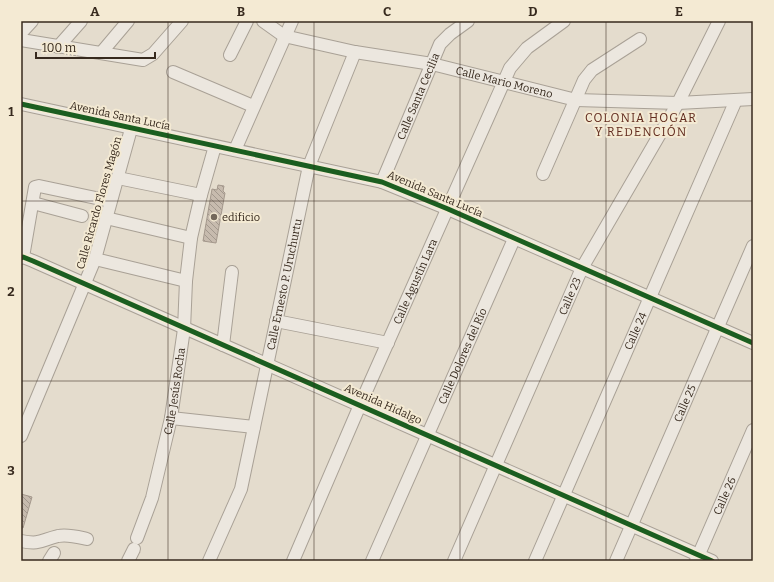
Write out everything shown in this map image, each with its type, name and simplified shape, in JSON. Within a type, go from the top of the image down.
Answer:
[{"type":"street","points":[[21,34],[32,21]]},
{"type":"street","points":[[58,47],[81,21]]},
{"type":"street","points":[[101,53],[128,21]]},
{"type":"street","points":[[21,40],[139,60],[149,57],[182,21]]},
{"type":"street","points":[[230,56],[247,21]]},
{"type":"street","name":"Calle Mario Moreno","points":[[263,21],[284,36],[355,52],[432,64],[503,83],[576,100],[678,103],[753,99]]},
{"type":"street","points":[[235,150],[253,106],[292,21]]},
{"type":"street","name":"Calle Santa Cecilia","points":[[382,182],[440,44],[450,34],[468,21]]},
{"type":"street","name":"Calle Agustín Lara","points":[[292,561],[510,68],[527,48],[564,21]]},
{"type":"street","name":"Calle 23","points":[[454,561],[582,268],[678,103],[719,21]]},
{"type":"street","points":[[543,174],[584,80],[592,70],[640,39]]},
{"type":"street","name":"Calle Ernesto P. Uruchurtu","points":[[209,561],[241,488],[309,166],[355,52]]},
{"type":"street","points":[[173,72],[253,106]]},
{"type":"street","name":"Calle 24","points":[[535,561],[736,100]]},
{"type":"street","name":"Avenida Santa Lucía","points":[[21,104],[130,129],[382,182],[448,209],[753,343]]},
{"type":"street","name":"Calle Ricardo Flores Magón","points":[[21,436],[85,284],[94,259],[118,178],[130,129]]},
{"type":"street","name":"Calle Jesús Rocha","points":[[128,561],[152,498],[171,418],[184,329],[186,281],[191,238],[200,196],[214,146]]},
{"type":"street","points":[[118,178],[200,196]]},
{"type":"street","points":[[22,258],[26,218],[33,203],[35,187],[40,186],[110,201]]},
{"type":"street","points":[[33,203],[82,216]]},
{"type":"street","points":[[106,218],[191,238]]},
{"type":"street","name":"Calle Dolores del Río","points":[[372,561],[514,239]]},
{"type":"street","name":"Calle 25","points":[[616,561],[753,246]]},
{"type":"street","name":"Avenida Hidalgo","points":[[22,258],[45,266],[184,329],[267,363],[564,494],[632,525],[697,558],[712,561]]},
{"type":"street","points":[[94,259],[186,281]]},
{"type":"street","points":[[223,345],[232,272]]},
{"type":"street","points":[[276,321],[388,343]]},
{"type":"street","points":[[171,418],[254,427]]},
{"type":"street","name":"Calle 26","points":[[697,558],[753,430]]},
{"type":"street","points":[[21,541],[34,544],[58,536],[87,539]]},
{"type":"building","name":"edificio","points":[[218,185],[224,186],[223,191],[225,193],[216,243],[203,241],[212,189],[217,190]]},
{"type":"building","points":[[21,494],[32,497],[23,528],[21,528]]},
{"type":"cycle path","points":[[21,104],[382,182],[448,209],[753,343]]},
{"type":"cycle path","points":[[21,258],[23,257],[33,261],[712,561]]},
{"type":"place","name":"edificio","points":[[214,217]]},
{"type":"district","name":"COLONIA HOGAR Y REDENCIÓN","points":[[641,125]]}]
